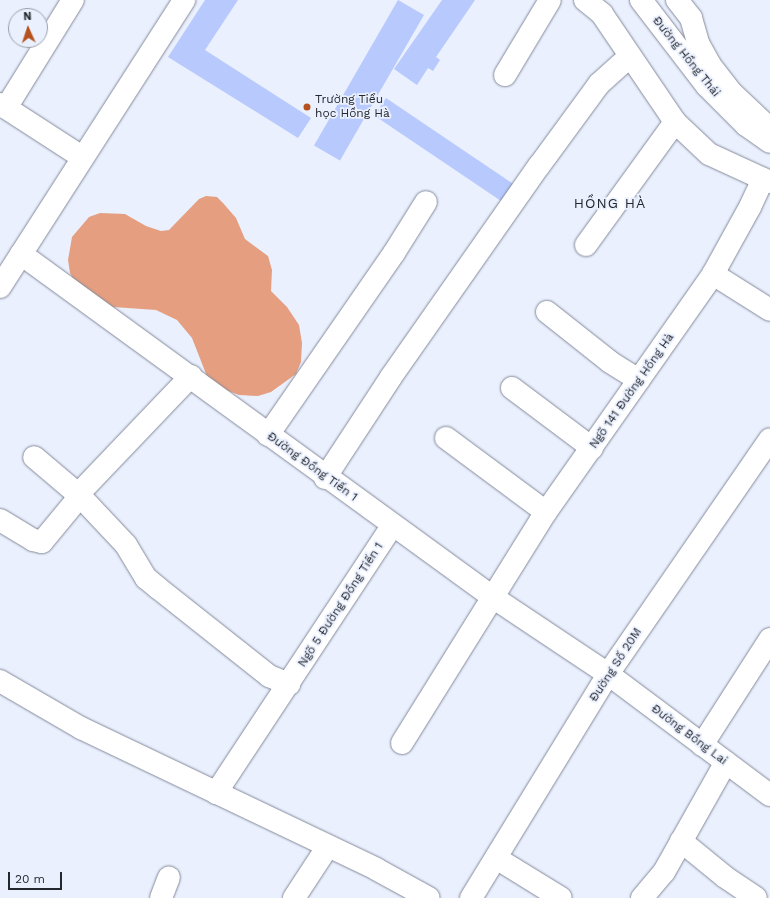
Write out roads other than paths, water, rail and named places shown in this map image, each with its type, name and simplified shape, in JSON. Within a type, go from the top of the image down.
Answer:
[{"type":"street","points":[[73,0],[3,106],[82,157]]},
{"type":"street","points":[[0,287],[184,0]]},
{"type":"street","points":[[505,75],[550,0]]},
{"type":"street","points":[[585,0],[602,14],[629,57],[675,122],[709,154],[766,180]]},
{"type":"street","name":"Đường Hồng Thái","points":[[641,0],[707,86],[746,125],[770,142]]},
{"type":"street","points":[[677,0],[691,18],[698,43],[710,64],[733,94],[770,129]]},
{"type":"street","points":[[326,478],[391,377],[538,166],[599,84],[629,57]]},
{"type":"street","points":[[586,245],[675,122]]},
{"type":"street","name":"Ngõ 141 Đường Hồng Hà","points":[[402,744],[546,512],[713,274],[766,180]]},
{"type":"street","points":[[268,435],[394,253],[426,202]]},
{"type":"street","name":"Đường Đồng Tiến 1","points":[[21,254],[191,376],[326,478],[494,598],[608,674]]},
{"type":"street","points":[[713,274],[770,310]]},
{"type":"street","points":[[547,312],[610,362],[640,380]]},
{"type":"street","points":[[0,520],[33,540],[42,542],[80,496],[82,490],[191,376]]},
{"type":"street","points":[[512,388],[592,448]]},
{"type":"street","points":[[446,438],[546,512]]},
{"type":"street","name":"Đường Số 20M","points":[[471,898],[608,674],[770,438]]},
{"type":"street","points":[[34,457],[80,496],[126,545],[146,578],[270,676],[289,684]]},
{"type":"street","name":"Ngõ 5 Đường Đồng Tiến 1","points":[[216,792],[393,525]]},
{"type":"street","points":[[702,745],[770,640]]},
{"type":"street","name":"Đường Bồng Lai","points":[[608,674],[770,795]]},
{"type":"street","points":[[0,681],[81,728],[328,846],[429,898]]},
{"type":"street","points":[[642,898],[664,872],[726,762]]},
{"type":"street","points":[[681,841],[725,877],[756,898]]},
{"type":"street","points":[[294,898],[328,846]]},
{"type":"street","points":[[496,858],[561,898]]},
{"type":"street","points":[[161,898],[169,877]]},
{"type":"place","name":"Trường Tiểu học Hồng Hà","points":[[307,107]]},
{"type":"district","name":"HỒNG HÀ","points":[[610,203]]}]
